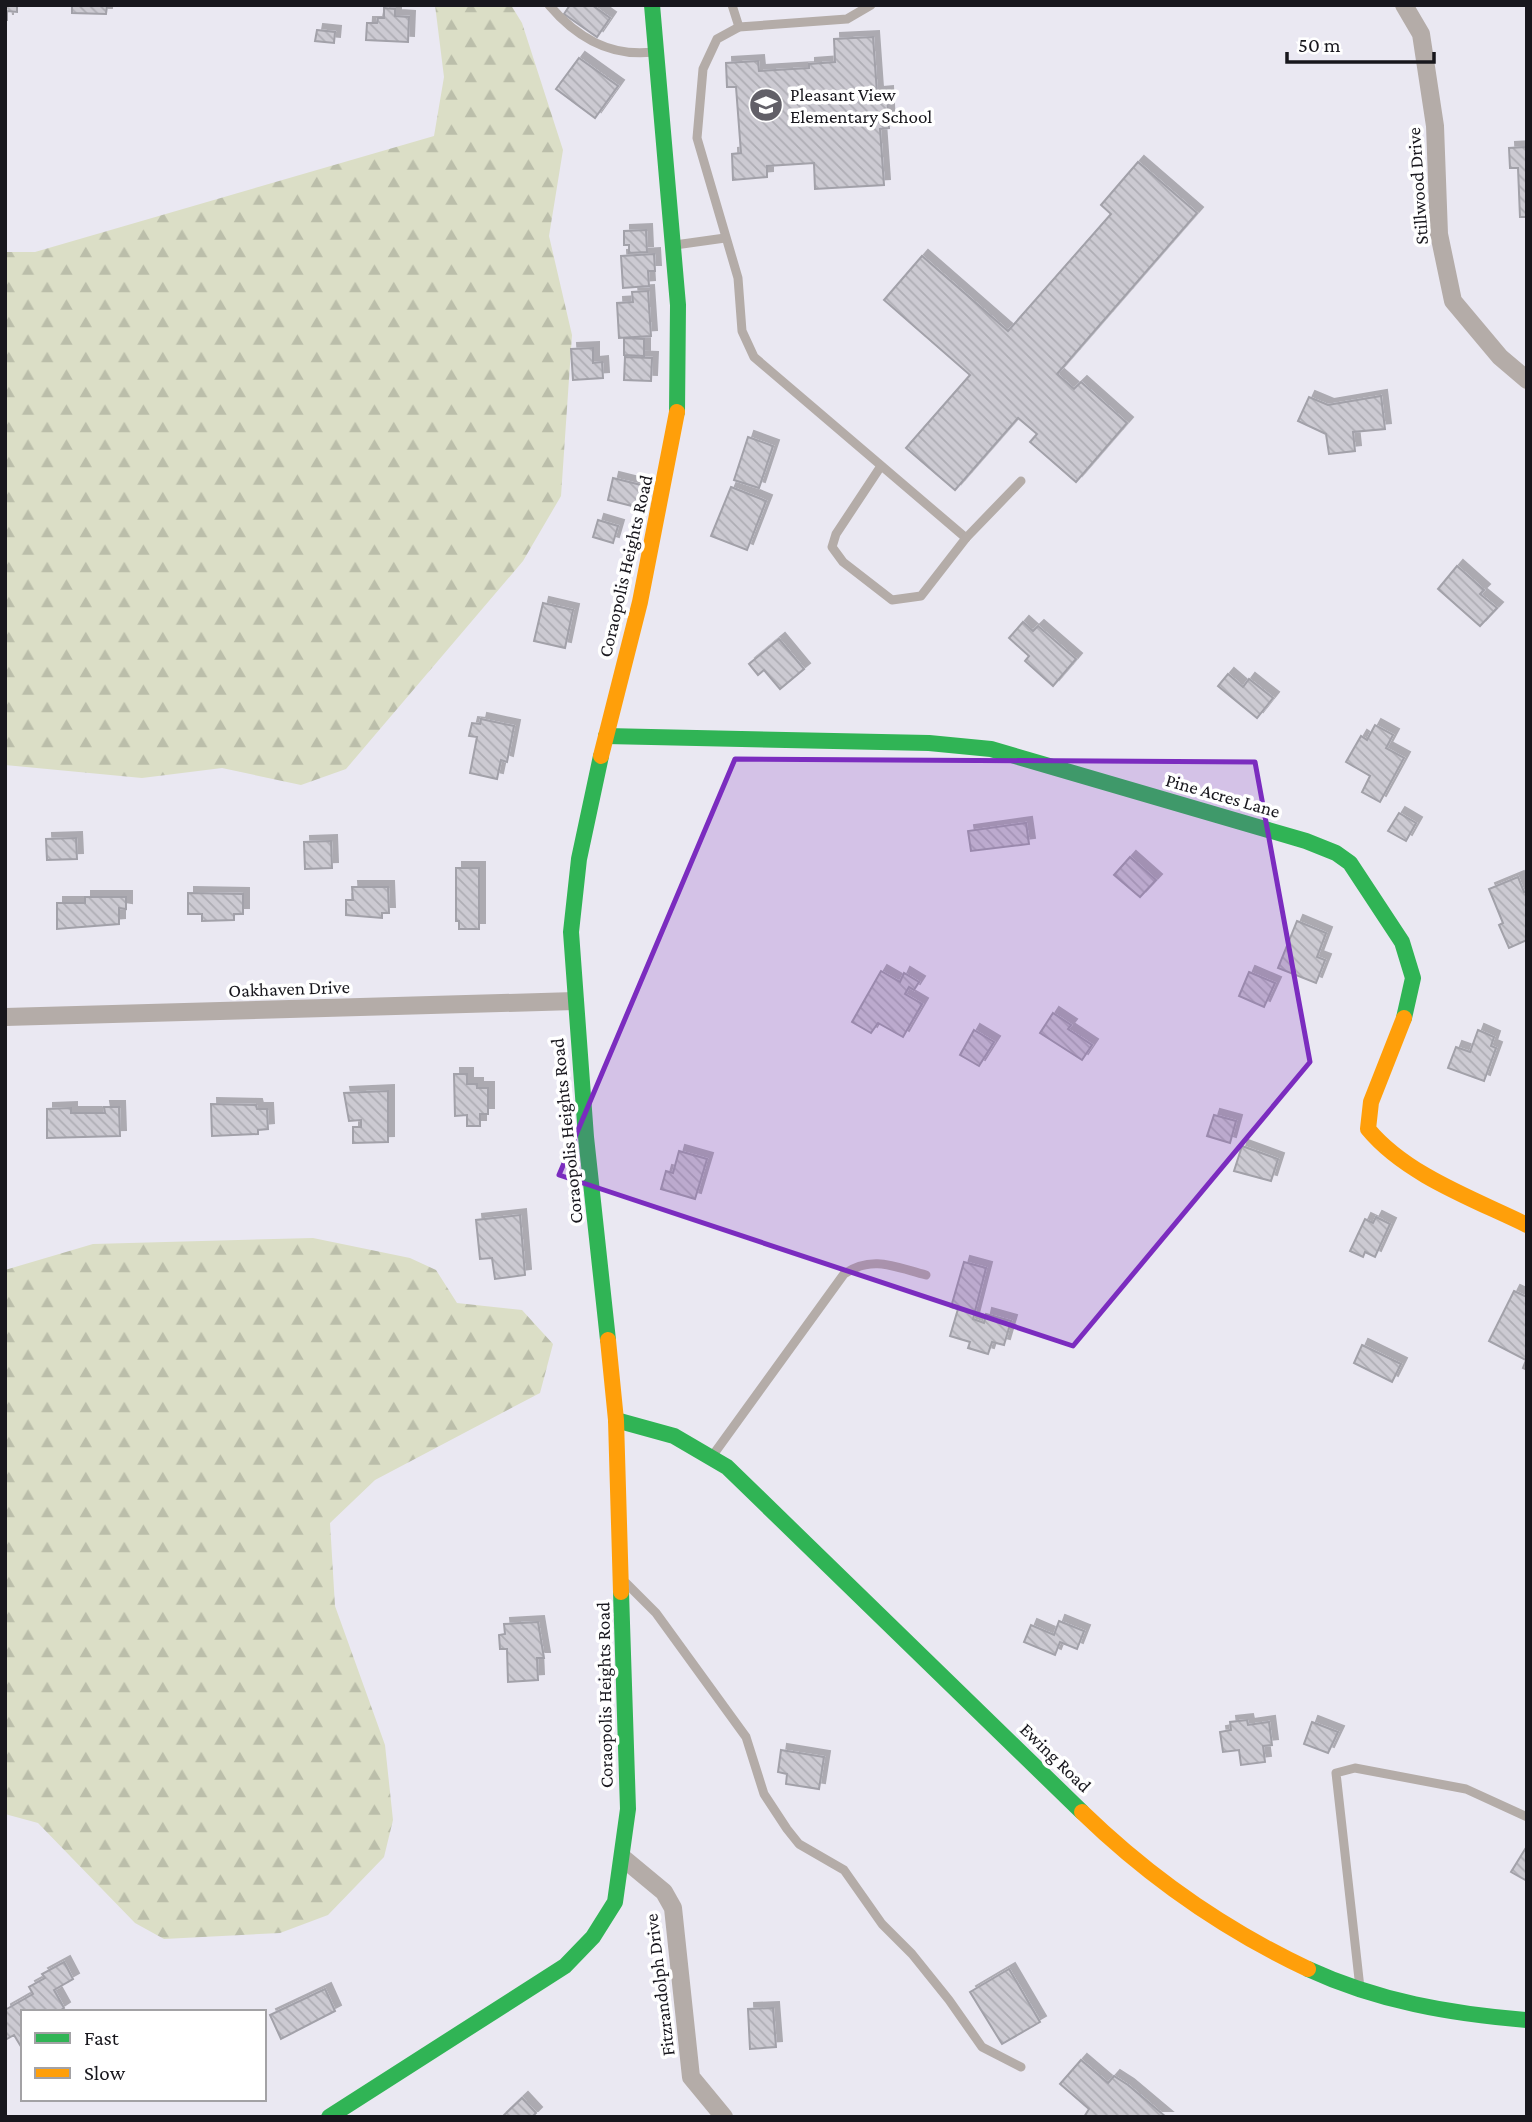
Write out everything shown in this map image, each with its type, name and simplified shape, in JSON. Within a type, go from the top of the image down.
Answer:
[{"type":"street","name":"Coraopolis Heights Road","points":[[329,2117],[524,1995],[565,1966],[593,1937],[615,1902],[623,1858],[628,1772],[616,1420],[575,1001],[571,932],[579,859],[666,487],[677,420],[678,306],[652,5]]},
{"type":"street","name":"Stillwood Drive","points":[[1404,5],[1422,34],[1434,126],[1439,234],[1453,301],[1500,357],[1527,380]]},
{"type":"street","name":"Pine Acres Lane","points":[[606,736],[929,743],[991,749],[1306,841],[1345,858],[1393,926],[1408,956],[1413,977],[1408,1014],[1369,1108],[1366,1126],[1374,1138],[1394,1155],[1527,1226]]},
{"type":"street","name":"Oakhaven Drive","points":[[5,1017],[575,1001]]},
{"type":"street","name":"Ewing Road","points":[[616,1420],[666,1431],[727,1467],[1127,1855],[1204,1913],[1276,1954],[1361,1990],[1396,2001],[1468,2015],[1527,2020]]},
{"type":"street","name":"Fitzrandolph Drive","points":[[623,1858],[664,1892],[673,1908],[691,2077],[724,2117]]},
{"type":"lane","points":[[549,5],[560,18],[591,42],[629,55],[656,51]]},
{"type":"lane","points":[[732,5],[740,27]]},
{"type":"lane","points":[[870,5],[847,19],[740,27],[717,39],[703,69],[697,138],[738,278],[742,331],[754,357],[965,538]]},
{"type":"lane","points":[[673,246],[725,238]]},
{"type":"lane","points":[[881,466],[836,534],[832,547],[843,562],[892,600],[921,596],[965,538],[1021,481]]},
{"type":"lane","points":[[712,1457],[844,1274],[864,1263],[875,1262],[926,1275]]},
{"type":"lane","points":[[622,1579],[656,1613],[746,1737],[764,1794],[799,1844],[844,1870],[882,1924],[912,1954],[950,2000],[982,2047],[1021,2067]]},
{"type":"lane","points":[[1361,1990],[1336,1773],[1355,1768],[1466,1789],[1527,1817]]},
{"type":"highlighted area","points":[[735,759],[1255,762],[1310,1062],[1073,1346],[559,1175]]},
{"type":"green space","points":[[435,5],[511,5],[522,23],[563,150],[549,236],[572,335],[561,496],[523,561],[346,769],[301,785],[222,768],[142,778],[5,765],[5,252],[35,252],[434,136],[444,77]]},
{"type":"green space","points":[[313,1238],[410,1258],[436,1270],[457,1303],[522,1310],[553,1344],[540,1393],[375,1480],[330,1523],[335,1606],[385,1745],[393,1820],[384,1857],[328,1915],[280,1933],[164,1939],[135,1923],[38,1823],[5,1814],[5,1270],[93,1244]]},
{"type":"building","points":[[5,5],[17,5],[17,12],[7,11],[7,21]]},
{"type":"building","points":[[72,5],[123,5],[107,6],[106,14],[72,13]]},
{"type":"building","points":[[570,5],[592,5],[610,18],[597,37],[564,14]]},
{"type":"building","points":[[384,8],[395,9],[395,16],[409,17],[408,42],[366,40],[367,23],[377,23],[378,18],[384,18]]},
{"type":"building","points":[[317,30],[335,32],[334,43],[315,41]]},
{"type":"building","points":[[873,37],[877,93],[887,92],[889,128],[880,129],[884,185],[815,189],[814,163],[767,166],[767,177],[733,180],[732,154],[741,153],[736,87],[727,87],[726,63],[758,61],[759,71],[809,68],[809,64],[835,62],[834,39]]},
{"type":"building","points":[[579,58],[618,86],[595,118],[556,89]]},
{"type":"building","points":[[1527,147],[1527,217],[1520,217],[1518,168],[1510,168],[1509,148]]},
{"type":"building","points":[[1138,162],[1197,213],[1057,374],[1074,389],[1081,382],[1127,423],[1076,482],[1030,442],[1037,434],[1018,418],[955,490],[906,448],[970,375],[884,300],[922,256],[1008,331],[1111,214],[1101,205]]},
{"type":"building","points":[[646,230],[647,252],[629,253],[629,245],[624,245],[624,231]]},
{"type":"building","points":[[654,254],[655,271],[648,271],[649,286],[623,288],[621,256]]},
{"type":"building","points":[[648,291],[651,336],[619,338],[617,303],[633,302],[632,292]]},
{"type":"building","points":[[624,338],[644,339],[644,356],[624,355]]},
{"type":"building","points":[[593,348],[593,363],[602,362],[603,378],[573,380],[571,349]]},
{"type":"building","points":[[625,357],[652,358],[651,381],[624,380]]},
{"type":"building","points":[[1381,396],[1385,429],[1353,432],[1355,451],[1329,454],[1326,434],[1298,421],[1309,397],[1328,405]]},
{"type":"building","points":[[748,437],[773,446],[759,488],[734,480]]},
{"type":"building","points":[[613,478],[641,485],[636,507],[608,500]]},
{"type":"building","points":[[731,487],[766,501],[747,550],[711,536]]},
{"type":"building","points":[[598,520],[618,526],[613,543],[593,537]]},
{"type":"building","points":[[1457,566],[1484,590],[1480,594],[1497,608],[1480,626],[1438,589]]},
{"type":"building","points":[[543,603],[573,610],[565,648],[534,641]]},
{"type":"building","points":[[1023,622],[1033,631],[1038,626],[1076,659],[1053,686],[1025,661],[1029,656],[1009,638]]},
{"type":"building","points":[[779,639],[804,669],[780,689],[764,670],[758,675],[749,664]]},
{"type":"building","points":[[1228,674],[1243,687],[1249,679],[1273,698],[1257,718],[1218,686]]},
{"type":"building","points":[[481,719],[514,726],[507,762],[501,760],[497,779],[470,773],[477,737],[469,736],[472,723],[480,724]]},
{"type":"building","points":[[1375,725],[1393,735],[1386,748],[1404,758],[1380,802],[1362,792],[1370,776],[1346,762],[1361,736],[1367,740]]},
{"type":"building","points":[[1399,813],[1416,823],[1406,841],[1388,831]]},
{"type":"building","points":[[1026,823],[1029,844],[971,851],[968,831]]},
{"type":"building","points":[[76,838],[77,859],[47,860],[46,839]]},
{"type":"building","points":[[331,841],[332,868],[305,869],[304,842]]},
{"type":"building","points":[[1130,857],[1156,880],[1140,897],[1114,875]]},
{"type":"building","points":[[456,868],[479,868],[479,929],[459,929],[459,921],[456,921]]},
{"type":"building","points":[[1518,877],[1524,892],[1527,891],[1527,940],[1509,948],[1499,925],[1503,923],[1489,889]]},
{"type":"building","points":[[352,887],[388,887],[389,913],[382,913],[382,918],[346,915],[346,900],[353,900]]},
{"type":"building","points":[[188,893],[243,894],[243,914],[234,914],[234,920],[202,921],[202,914],[188,914]]},
{"type":"building","points":[[85,897],[126,897],[126,909],[119,908],[119,924],[57,929],[57,903],[85,903]]},
{"type":"building","points":[[1297,921],[1326,933],[1317,957],[1325,960],[1316,983],[1278,968]]},
{"type":"building","points":[[881,971],[900,982],[904,973],[919,982],[914,990],[909,987],[905,994],[922,1004],[903,1037],[878,1023],[871,1033],[852,1022]]},
{"type":"building","points":[[1249,972],[1275,983],[1264,1007],[1239,996]]},
{"type":"building","points":[[1053,1013],[1071,1025],[1068,1029],[1092,1045],[1082,1060],[1040,1033]]},
{"type":"building","points":[[974,1030],[994,1042],[979,1066],[960,1055]]},
{"type":"building","points":[[1478,1030],[1494,1037],[1491,1046],[1496,1048],[1484,1081],[1448,1068],[1456,1047],[1470,1052]]},
{"type":"building","points":[[454,1074],[467,1074],[467,1084],[488,1088],[488,1114],[480,1114],[480,1126],[467,1126],[467,1115],[455,1116]]},
{"type":"building","points":[[388,1091],[388,1142],[353,1143],[353,1127],[361,1127],[361,1120],[349,1121],[344,1093]]},
{"type":"building","points":[[211,1104],[256,1105],[257,1109],[267,1109],[268,1129],[258,1130],[258,1134],[212,1136]]},
{"type":"building","points":[[104,1107],[119,1107],[120,1136],[47,1138],[47,1109],[71,1108],[71,1113],[105,1113]]},
{"type":"building","points":[[1214,1115],[1236,1121],[1230,1143],[1207,1136]]},
{"type":"building","points":[[1242,1146],[1278,1159],[1271,1181],[1234,1171]]},
{"type":"building","points":[[679,1151],[707,1159],[695,1199],[661,1189],[666,1171],[673,1173]]},
{"type":"building","points":[[520,1215],[525,1275],[495,1279],[492,1258],[480,1259],[476,1220]]},
{"type":"building","points":[[1376,1217],[1390,1224],[1375,1257],[1365,1252],[1363,1257],[1350,1251],[1365,1219],[1373,1223]]},
{"type":"building","points":[[964,1262],[986,1268],[973,1319],[984,1323],[986,1314],[1011,1321],[1004,1345],[992,1342],[988,1354],[968,1348],[970,1342],[950,1336],[958,1309],[951,1307]]},
{"type":"building","points":[[1514,1291],[1527,1297],[1527,1370],[1523,1368],[1526,1360],[1489,1341]]},
{"type":"building","points":[[1362,1345],[1401,1364],[1392,1382],[1354,1363]]},
{"type":"building","points":[[1059,1621],[1084,1631],[1077,1649],[1060,1642],[1055,1655],[1024,1642],[1031,1625],[1054,1635]]},
{"type":"building","points":[[538,1622],[544,1658],[537,1658],[538,1680],[508,1682],[507,1649],[500,1649],[499,1635],[505,1634],[504,1624]]},
{"type":"building","points":[[1247,1720],[1248,1725],[1269,1722],[1272,1745],[1263,1746],[1265,1762],[1241,1765],[1239,1750],[1223,1752],[1220,1732],[1231,1730],[1230,1722]]},
{"type":"building","points":[[1312,1722],[1338,1732],[1328,1753],[1304,1744]]},
{"type":"building","points":[[781,1750],[824,1757],[819,1789],[786,1784],[787,1774],[778,1772]]},
{"type":"building","points":[[1527,1846],[1527,1881],[1511,1872]]},
{"type":"building","points":[[64,1962],[73,1979],[54,1990],[64,2008],[21,2010],[21,2047],[14,2035],[5,2040],[5,2010],[33,1994],[29,1987],[45,1978],[42,1974]]},
{"type":"building","points":[[1009,1969],[1040,2022],[1002,2044],[970,1992]]},
{"type":"building","points":[[325,1989],[335,2011],[281,2039],[270,2015]]},
{"type":"building","points":[[773,2008],[776,2047],[750,2049],[748,2009]]},
{"type":"building","points":[[1081,2060],[1108,2083],[1114,2076],[1128,2085],[1166,2117],[1084,2117],[1089,2109],[1060,2084]]},
{"type":"building","points":[[522,2098],[536,2113],[532,2117],[502,2117]]},
{"type":"traffic: fast","points":[[652,5],[678,305],[677,412]]},
{"type":"traffic: fast","points":[[606,736],[929,743],[991,749],[1306,841],[1336,853],[1350,863],[1402,942],[1413,978],[1404,1018]]},
{"type":"traffic: fast","points":[[601,756],[579,859],[571,932],[586,1137],[608,1340]]},
{"type":"traffic: fast","points":[[616,1420],[674,1436],[727,1467],[1082,1812]]},
{"type":"traffic: fast","points":[[329,2117],[565,1966],[593,1937],[615,1902],[628,1809],[621,1592]]},
{"type":"traffic: fast","points":[[1308,1969],[1388,1998],[1443,2010],[1527,2020]]},
{"type":"traffic: slow","points":[[601,756],[640,602],[677,412]]},
{"type":"traffic: slow","points":[[1404,1018],[1371,1102],[1368,1129],[1401,1160],[1421,1173],[1527,1225]]},
{"type":"traffic: slow","points":[[608,1340],[616,1420],[621,1592]]},
{"type":"traffic: slow","points":[[1082,1812],[1107,1836],[1188,1900],[1246,1937],[1308,1969]]},
{"type":"place","name":"Pleasant View Elementary School","points":[[766,105]]}]
